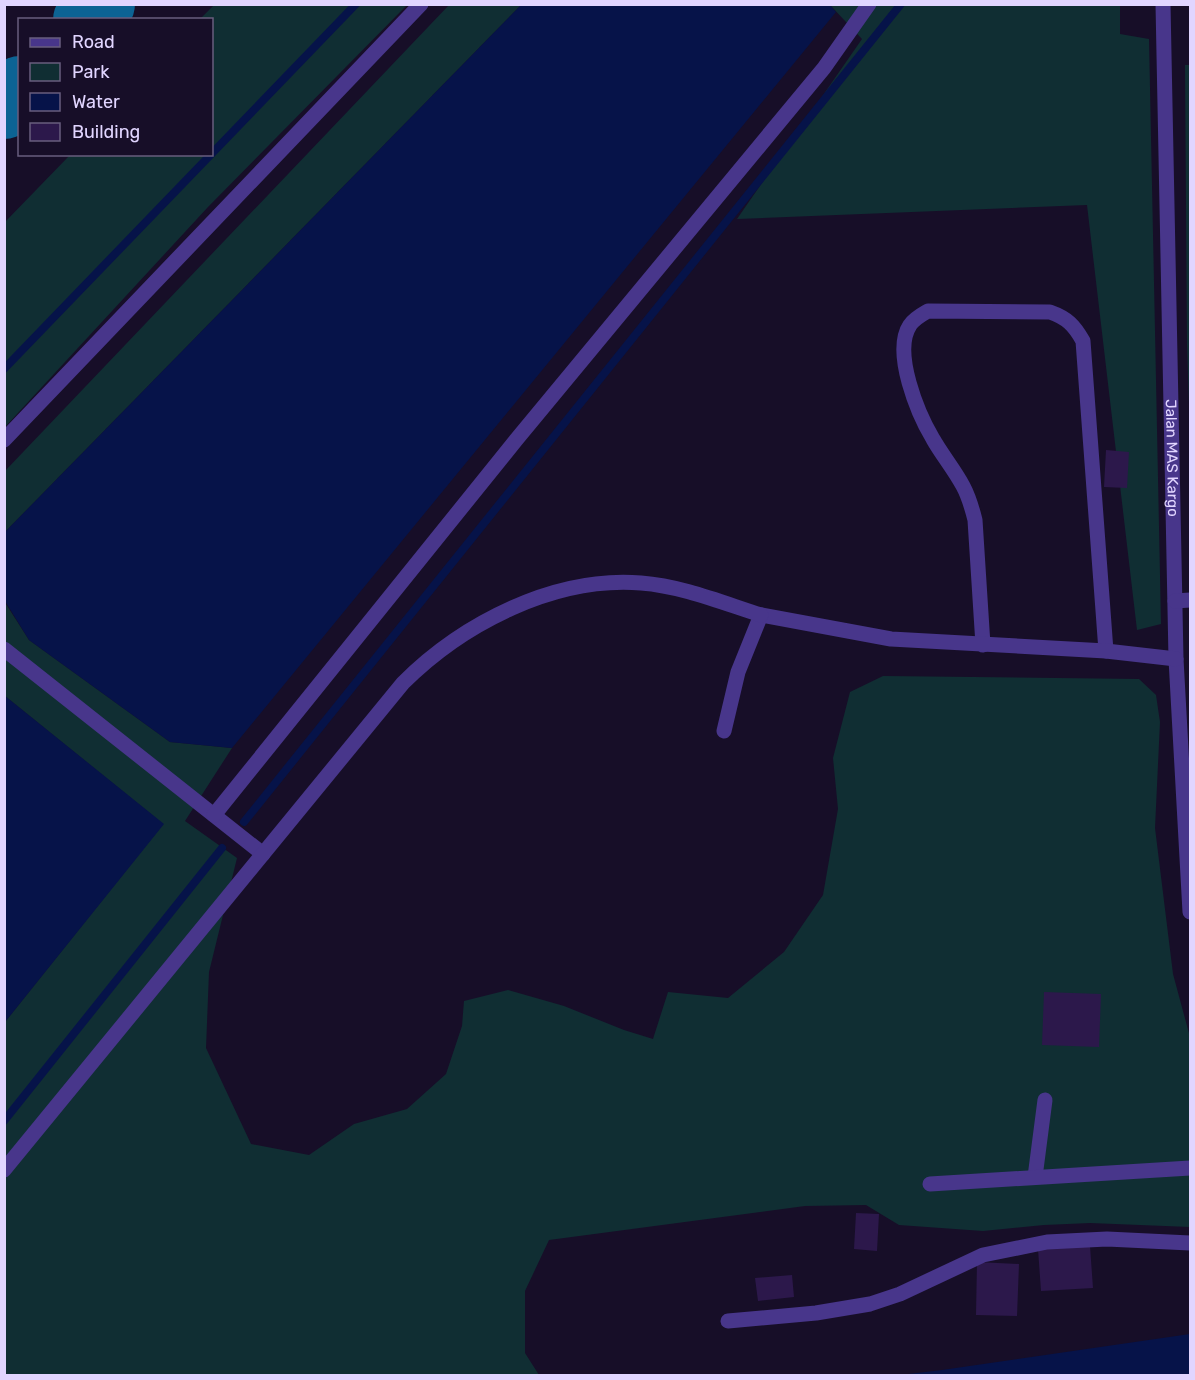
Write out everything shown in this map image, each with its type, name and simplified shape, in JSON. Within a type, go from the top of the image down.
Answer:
[{"type":"street","points":[[4,440],[421,4]]},
{"type":"street","points":[[214,815],[523,432],[824,68],[869,4]]},
{"type":"street","name":"Jalan MAS Kargo","points":[[1163,4],[1176,659],[1191,912]]},
{"type":"street","points":[[983,645],[975,520],[971,502],[919,411],[904,357],[904,342],[909,327],[917,317],[928,311],[1050,312],[1074,325],[1083,341],[1106,651]]},
{"type":"street","points":[[4,1170],[403,683],[426,660],[460,636],[495,616],[534,599],[604,582],[644,583],[687,592],[761,615],[891,639],[1106,651],[1176,659]]},
{"type":"street","points":[[1175,601],[1191,600]]},
{"type":"street","points":[[724,731],[738,672],[761,615]]},
{"type":"street","points":[[4,649],[263,854]]},
{"type":"street","points":[[1035,1177],[1045,1100]]},
{"type":"street","points":[[930,1184],[1191,1168]]},
{"type":"street","points":[[728,1321],[816,1313],[870,1304],[900,1294],[983,1255],[1047,1242],[1107,1239],[1191,1243]]},
{"type":"green space","points":[[215,4],[407,5],[208,207],[5,427],[5,222],[69,156],[213,156],[213,18],[201,18]]},
{"type":"green space","points":[[449,5],[521,5],[6,531],[5,535],[5,471]]},
{"type":"green space","points":[[830,5],[1120,5],[1120,34],[1149,39],[1161,624],[1137,630],[1087,205],[737,219],[862,39]]},
{"type":"green space","points":[[1185,65],[1190,65],[1190,434],[1187,345]]},
{"type":"green space","points":[[4,601],[29,640],[170,742],[232,748],[185,821],[237,858],[209,972],[206,1048],[251,1144],[309,1155],[354,1124],[407,1109],[446,1074],[462,1026],[464,1001],[508,990],[564,1006],[653,1039],[668,992],[728,998],[784,952],[823,895],[838,809],[833,758],[850,692],[883,676],[1139,679],[1156,695],[1160,722],[1155,828],[1173,974],[1190,1037],[1190,1227],[1090,1223],[983,1231],[899,1225],[866,1205],[805,1206],[549,1240],[525,1291],[525,1353],[539,1375],[5,1375],[5,1022],[163,824],[5,696]]},
{"type":"water","points":[[521,5],[830,5],[836,12],[232,748],[170,742],[29,640],[5,601],[6,531]]},
{"type":"water","points":[[5,696],[164,824],[5,1022]]},
{"type":"water","points":[[1190,1334],[1190,1375],[900,1375],[942,1370]]},
{"type":"building","points":[[1106,450],[1129,452],[1127,488],[1104,487]]},
{"type":"building","points":[[1044,992],[1101,994],[1099,1047],[1042,1045]]},
{"type":"building","points":[[856,1213],[879,1214],[877,1251],[854,1249]]},
{"type":"building","points":[[1090,1246],[1093,1288],[1041,1291],[1038,1249]]},
{"type":"building","points":[[977,1262],[1019,1264],[1017,1316],[976,1315]]},
{"type":"building","points":[[792,1275],[794,1297],[758,1301],[755,1278]]},
{"type":"waterway","points":[[213,152],[356,4]]},
{"type":"waterway","points":[[244,822],[901,4]]},
{"type":"waterway","points":[[4,369],[209,156]]},
{"type":"waterway","points":[[4,1121],[222,848]]},
{"type":"taxiway","points":[[89,18],[101,4]]},
{"type":"taxiway","points":[[4,105],[18,92]]}]
